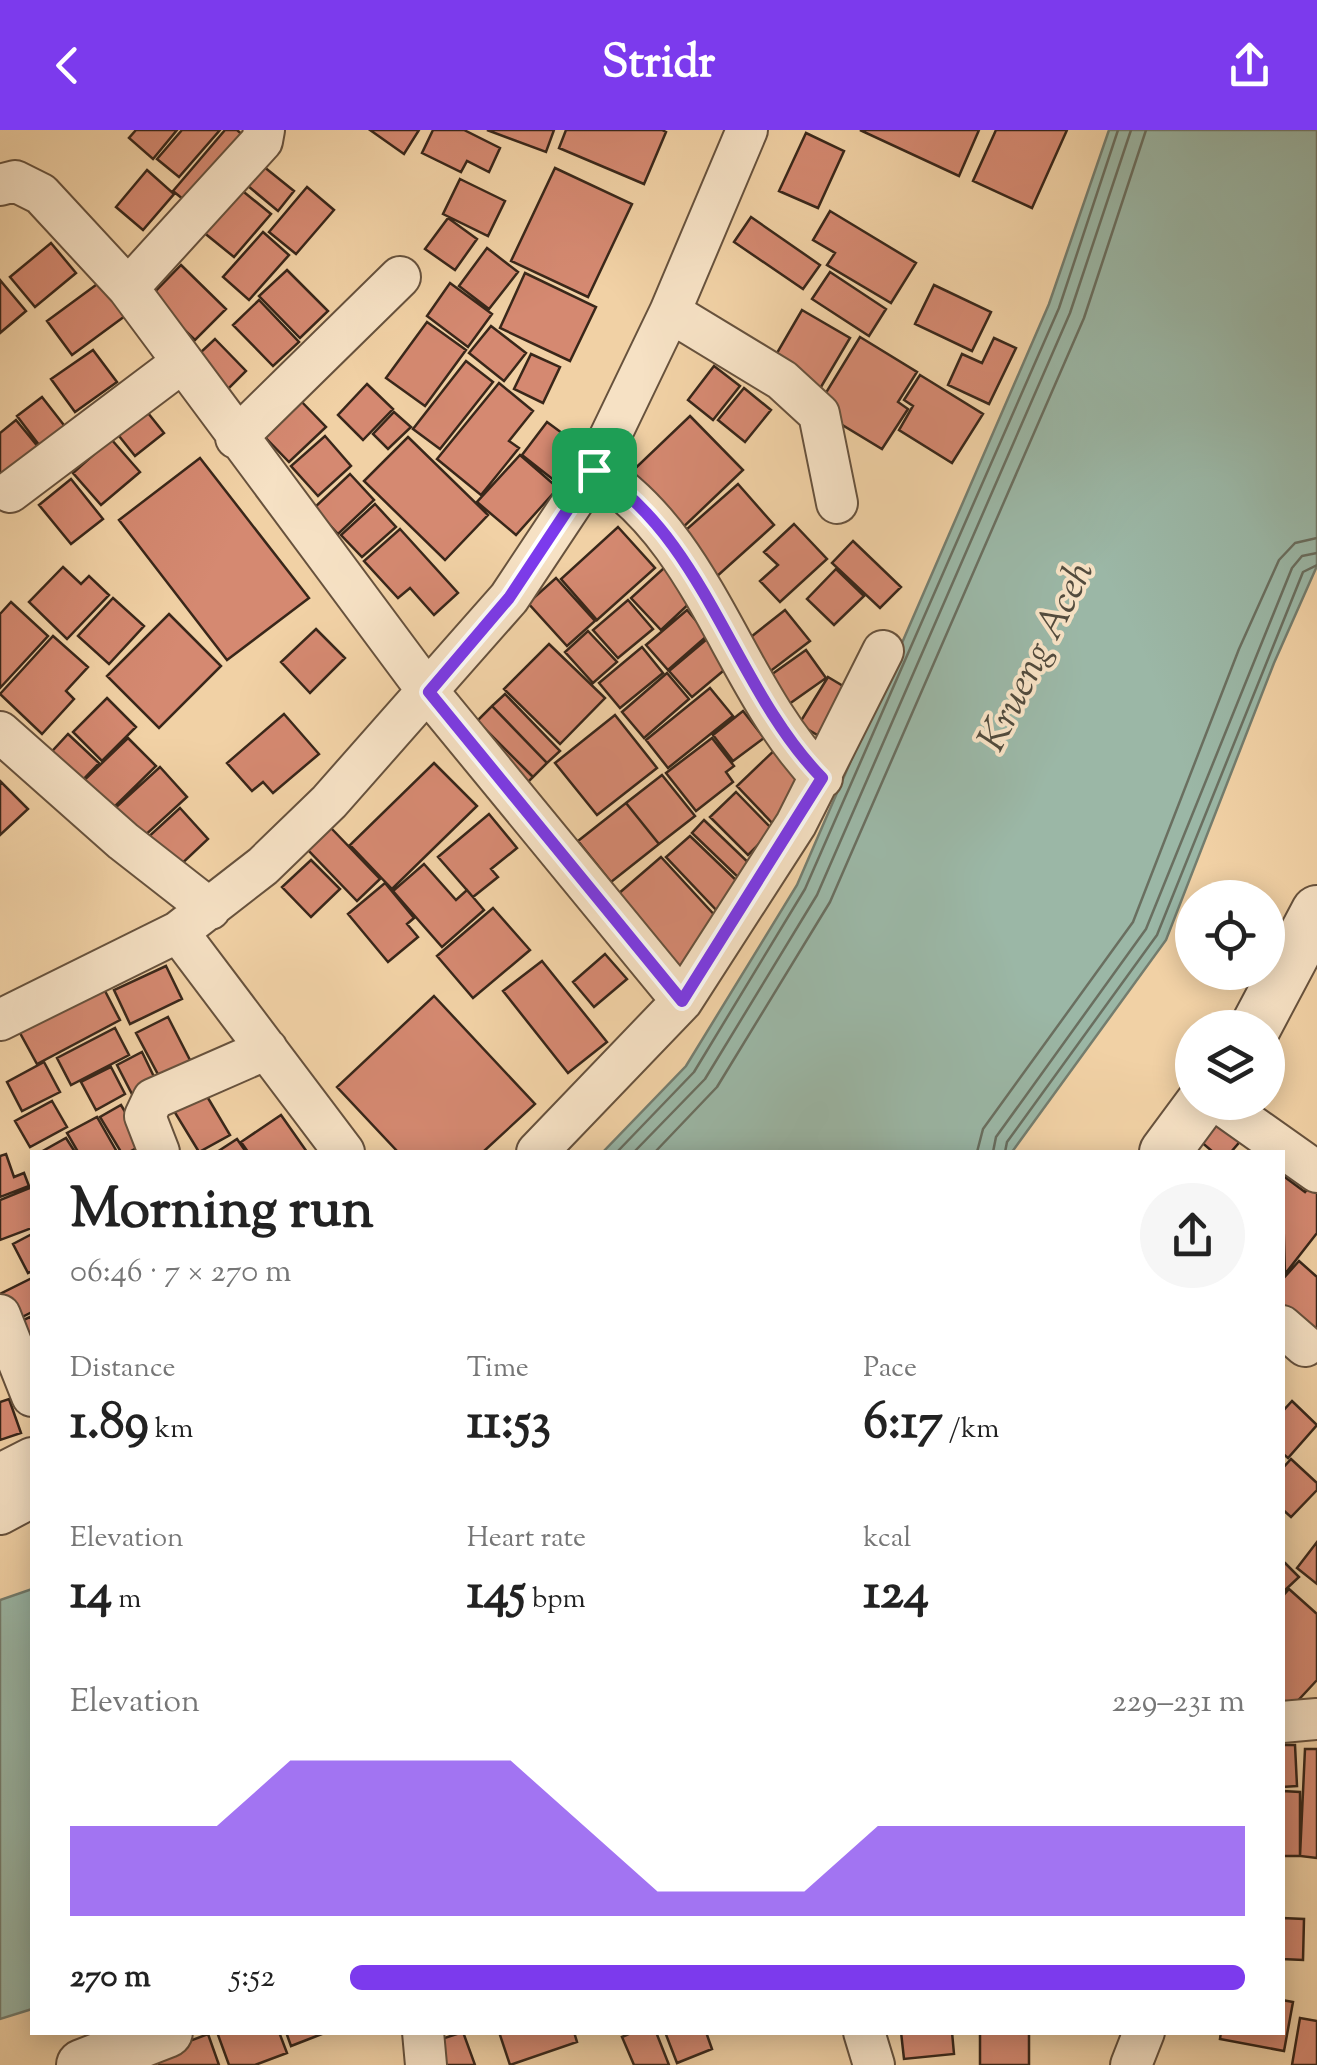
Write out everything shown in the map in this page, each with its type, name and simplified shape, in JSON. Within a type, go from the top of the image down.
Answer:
[{"type":"street","points":[[128,288],[262,141],[264,130]]},
{"type":"street","points":[[0,1020],[178,932],[210,909],[329,802],[509,598],[594,470],[670,312],[747,130]]},
{"type":"street","points":[[0,185],[15,180],[31,186],[128,288],[180,364],[429,692],[682,1001]]},
{"type":"street","points":[[236,438],[400,278]]},
{"type":"street","points":[[670,312],[782,380],[819,414],[837,503]]},
{"type":"street","points":[[10,492],[180,364]]},
{"type":"street","points":[[594,470],[642,504],[680,556],[788,743],[822,778]]},
{"type":"street","points":[[539,1150],[682,1001],[822,778],[883,651]]},
{"type":"street","points":[[0,732],[123,841],[210,909]]},
{"type":"street","points":[[1265,1010],[1317,911]]},
{"type":"street","points":[[178,932],[343,1150]]},
{"type":"street","points":[[158,1150],[145,1116],[153,1100],[267,1049]]},
{"type":"street","points":[[1166,1150],[1189,1120]]},
{"type":"street","points":[[1243,1120],[1317,1172]]},
{"type":"street","points":[[0,1315],[30,1391]]},
{"type":"street","points":[[0,1474],[30,1459]]},
{"type":"street","points":[[0,1514],[30,1498]]},
{"type":"street","points":[[1285,1722],[1317,1719]]},
{"type":"street","points":[[82,2065],[159,2035]]},
{"type":"street","points":[[423,2035],[426,2065]]},
{"type":"street","points":[[865,2035],[874,2065]]},
{"type":"street","points":[[1131,2065],[1143,2035]]},
{"type":"water","name":"Krueng Aceh","points":[[1109,130],[1317,130],[1317,566],[1274,663],[1189,880],[1175,880],[1175,917],[1166,940],[1013,1150],[605,1150],[686,1066],[797,885],[1049,304]]},
{"type":"water","points":[[30,1590],[30,2010],[0,2019],[0,1600]]},
{"type":"building","points":[[136,130],[177,130],[153,159],[129,138]]},
{"type":"building","points":[[182,130],[220,130],[179,177],[157,159]]},
{"type":"building","points":[[225,130],[237,130],[246,138],[189,204],[173,191]]},
{"type":"building","points":[[370,130],[419,130],[404,154]]},
{"type":"building","points":[[433,130],[464,130],[500,148],[489,172],[467,161],[461,172],[422,153]]},
{"type":"building","points":[[487,130],[554,130],[546,152]]},
{"type":"building","points":[[566,130],[666,132],[644,184],[559,148]]},
{"type":"building","points":[[860,130],[979,130],[959,176]]},
{"type":"building","points":[[996,130],[1067,130],[1032,208],[973,181]]},
{"type":"building","points":[[806,133],[844,151],[818,208],[779,191]]},
{"type":"building","points":[[258,162],[294,191],[278,211],[242,181]]},
{"type":"building","points":[[555,168],[632,204],[588,297],[511,261]]},
{"type":"building","points":[[147,170],[174,194],[143,230],[116,207]]},
{"type":"building","points":[[460,179],[505,201],[488,236],[443,214]]},
{"type":"building","points":[[234,184],[271,214],[234,257],[197,227]]},
{"type":"building","points":[[307,187],[334,210],[296,254],[269,232]]},
{"type":"building","points":[[830,211],[916,263],[891,303],[827,265],[835,253],[813,240]]},
{"type":"building","points":[[751,217],[820,265],[803,289],[734,242]]},
{"type":"building","points":[[448,218],[477,239],[455,270],[425,249]]},
{"type":"building","points":[[263,232],[289,255],[249,300],[223,277]]},
{"type":"building","points":[[51,243],[76,273],[35,307],[10,277]]},
{"type":"building","points":[[487,248],[518,272],[489,309],[459,286]]},
{"type":"building","points":[[181,265],[226,309],[195,340],[150,297]]},
{"type":"building","points":[[287,270],[328,311],[300,338],[259,296]]},
{"type":"building","points":[[830,272],[886,309],[869,336],[812,299]]},
{"type":"building","points":[[525,273],[596,307],[570,361],[500,328]]},
{"type":"building","points":[[0,280],[26,311],[0,333]]},
{"type":"building","points":[[100,282],[125,316],[72,355],[47,321]]},
{"type":"building","points":[[450,283],[492,314],[468,347],[427,316]]},
{"type":"building","points":[[934,285],[991,312],[972,351],[915,324]]},
{"type":"building","points":[[259,300],[299,342],[273,366],[233,325]]},
{"type":"building","points":[[802,310],[850,338],[818,392],[770,365]]},
{"type":"building","points":[[427,322],[466,350],[425,406],[386,378]]},
{"type":"building","points":[[491,326],[526,353],[504,381],[469,353]]},
{"type":"building","points":[[860,337],[917,372],[898,402],[908,409],[882,449],[816,409]]},
{"type":"building","points":[[994,338],[1016,348],[989,404],[948,385],[962,354],[982,363]]},
{"type":"building","points":[[215,339],[246,371],[218,399],[186,366]]},
{"type":"building","points":[[93,350],[117,382],[75,412],[51,379]]},
{"type":"building","points":[[531,354],[560,367],[543,403],[514,389]]},
{"type":"building","points":[[466,361],[493,382],[440,449],[413,429]]},
{"type":"building","points":[[714,366],[740,386],[713,420],[688,400]]},
{"type":"building","points":[[920,375],[983,414],[952,463],[899,430],[913,406],[904,400]]},
{"type":"building","points":[[499,383],[533,411],[509,441],[519,448],[481,495],[437,459]]},
{"type":"building","points":[[367,384],[393,409],[363,440],[338,415]]},
{"type":"building","points":[[744,388],[771,410],[745,442],[718,420]]},
{"type":"building","points":[[42,397],[74,438],[49,458],[17,416]]},
{"type":"building","points":[[298,398],[326,427],[289,462],[261,433]]},
{"type":"building","points":[[140,403],[164,433],[135,456],[111,426]]},
{"type":"building","points":[[394,412],[411,427],[388,449],[373,434]]},
{"type":"building","points":[[690,416],[743,470],[676,534],[623,480]]},
{"type":"building","points":[[16,420],[39,448],[0,480],[0,433]]},
{"type":"building","points":[[547,422],[581,447],[555,481],[522,455]]},
{"type":"building","points":[[325,436],[351,466],[318,496],[291,466]]},
{"type":"building","points":[[408,437],[488,515],[445,560],[364,481]]},
{"type":"building","points":[[111,439],[140,472],[101,505],[73,473]]},
{"type":"building","points":[[520,455],[558,488],[516,535],[477,502]]},
{"type":"building","points":[[200,458],[309,598],[227,660],[119,520]]},
{"type":"building","points":[[350,474],[374,500],[338,534],[314,508]]},
{"type":"building","points":[[71,479],[103,519],[71,544],[39,505]]},
{"type":"building","points":[[738,484],[774,525],[715,578],[678,537]]},
{"type":"building","points":[[375,504],[396,527],[362,557],[341,535]]},
{"type":"building","points":[[794,524],[827,559],[780,602],[760,581],[778,565],[764,552]]},
{"type":"building","points":[[618,527],[655,568],[597,620],[561,579]]},
{"type":"building","points":[[400,529],[458,593],[434,615],[410,588],[398,598],[364,561]]},
{"type":"building","points":[[853,541],[901,587],[880,608],[832,563]]},
{"type":"building","points":[[63,567],[81,584],[89,576],[109,595],[67,639],[29,602]]},
{"type":"building","points":[[664,568],[693,600],[661,630],[631,598]]},
{"type":"building","points":[[836,569],[864,596],[834,625],[807,599]]},
{"type":"building","points":[[556,578],[595,621],[567,646],[528,603]]},
{"type":"building","points":[[113,598],[144,626],[109,664],[78,636]]},
{"type":"building","points":[[628,600],[653,629],[618,658],[593,630]]},
{"type":"building","points":[[11,602],[48,636],[0,688],[0,614]]},
{"type":"building","points":[[687,610],[708,635],[668,670],[646,645]]},
{"type":"building","points":[[785,610],[810,641],[760,679],[737,648]]},
{"type":"building","points":[[169,614],[221,666],[159,728],[107,676]]},
{"type":"building","points":[[316,629],[345,658],[310,693],[281,662]]},
{"type":"building","points":[[588,631],[617,662],[593,683],[565,652]]},
{"type":"building","points":[[53,636],[88,667],[66,691],[74,699],[42,734],[0,694]]},
{"type":"building","points":[[707,639],[729,666],[692,697],[669,671]]},
{"type":"building","points":[[549,644],[605,698],[560,744],[504,689]]},
{"type":"building","points":[[642,647],[663,673],[620,708],[599,683]]},
{"type":"building","points":[[806,650],[826,678],[782,709],[761,682]]},
{"type":"building","points":[[667,673],[689,699],[644,738],[622,712]]},
{"type":"building","points":[[828,677],[848,689],[819,736],[799,724]]},
{"type":"building","points":[[710,688],[733,716],[668,768],[646,740]]},
{"type":"building","points":[[505,694],[560,751],[547,763],[492,706]]},
{"type":"building","points":[[107,698],[136,727],[102,761],[73,732]]},
{"type":"building","points":[[492,706],[547,763],[533,777],[477,721]]},
{"type":"building","points":[[743,711],[764,738],[733,761],[713,735]]},
{"type":"building","points":[[284,714],[319,754],[273,793],[263,782],[252,791],[227,763]]},
{"type":"building","points":[[615,715],[657,768],[597,815],[555,763]]},
{"type":"building","points":[[477,721],[533,777],[520,790]]},
{"type":"building","points":[[68,734],[99,763],[74,789],[44,760]]},
{"type":"building","points":[[128,738],[156,766],[102,819],[74,790]]},
{"type":"building","points":[[712,738],[734,766],[726,772],[733,782],[696,811],[666,773]]},
{"type":"building","points":[[781,744],[812,776],[784,803],[791,810],[775,826],[737,786]]},
{"type":"building","points":[[434,763],[477,806],[392,889],[350,845]]},
{"type":"building","points":[[160,767],[187,797],[141,839],[114,809]]},
{"type":"building","points":[[662,775],[695,816],[659,844],[626,803]]},
{"type":"building","points":[[0,781],[28,809],[0,835]]},
{"type":"building","points":[[736,792],[773,830],[748,855],[710,817]]},
{"type":"building","points":[[626,803],[659,844],[611,882],[578,841]]},
{"type":"building","points":[[180,808],[208,839],[174,871],[145,840]]},
{"type":"building","points":[[489,814],[517,848],[491,869],[498,877],[473,897],[438,857]]},
{"type":"building","points":[[704,820],[753,867],[741,880],[692,833]]},
{"type":"building","points":[[331,828],[380,879],[357,901],[308,850]]},
{"type":"building","points":[[690,836],[739,883],[720,914],[666,857]]},
{"type":"building","points":[[661,857],[720,921],[677,978],[610,901]]},
{"type":"building","points":[[311,860],[340,889],[311,917],[282,887]]},
{"type":"building","points":[[424,864],[456,900],[467,890],[484,910],[442,947],[393,891]]},
{"type":"building","points":[[385,883],[414,918],[407,924],[418,937],[388,962],[348,914]]},
{"type":"building","points":[[493,908],[530,950],[473,998],[437,956]]},
{"type":"building","points":[[605,954],[627,979],[594,1007],[573,982]]},
{"type":"building","points":[[542,961],[607,1042],[568,1073],[503,991]]},
{"type":"building","points":[[166,966],[182,999],[130,1024],[114,990]]},
{"type":"building","points":[[104,989],[120,1020],[37,1064],[20,1033]]},
{"type":"building","points":[[434,996],[535,1104],[485,1150],[396,1150],[337,1087]]},
{"type":"building","points":[[168,1017],[192,1064],[161,1080],[136,1033]]},
{"type":"building","points":[[115,1028],[129,1055],[71,1085],[57,1058]]},
{"type":"building","points":[[142,1052],[157,1083],[133,1096],[117,1065]]},
{"type":"building","points":[[44,1062],[60,1092],[22,1111],[7,1082]]},
{"type":"building","points":[[111,1067],[125,1094],[96,1110],[81,1082]]},
{"type":"building","points":[[205,1093],[230,1135],[198,1150],[174,1111]]},
{"type":"building","points":[[52,1101],[67,1127],[30,1147],[15,1121]]},
{"type":"building","points":[[121,1105],[144,1144],[133,1150],[120,1150],[100,1117]]},
{"type":"building","points":[[281,1115],[306,1150],[247,1150],[241,1142]]},
{"type":"building","points":[[97,1117],[116,1150],[77,1150],[67,1133]]},
{"type":"building","points":[[1207,1120],[1223,1120],[1243,1138],[1233,1150],[1211,1150],[1193,1135]]},
{"type":"building","points":[[66,1138],[74,1150],[45,1150]]},
{"type":"building","points":[[237,1139],[245,1150],[220,1150]]},
{"type":"building","points":[[6,1154],[14,1177],[24,1173],[29,1186],[0,1197],[0,1156]]},
{"type":"building","points":[[1285,1177],[1305,1192],[1311,1185],[1317,1189],[1317,1233],[1285,1274]]},
{"type":"building","points":[[30,1188],[30,1229],[0,1240],[0,1200]]},
{"type":"building","points":[[30,1235],[30,1272],[28,1273],[13,1244]]},
{"type":"building","points":[[1299,1261],[1317,1277],[1317,1342],[1285,1315],[1285,1277]]},
{"type":"building","points":[[30,1279],[30,1313],[12,1322],[0,1294]]},
{"type":"building","points":[[30,1317],[30,1352],[17,1323]]},
{"type":"building","points":[[9,1399],[21,1433],[0,1440],[0,1402]]},
{"type":"building","points":[[1292,1401],[1317,1425],[1288,1458],[1285,1456],[1285,1409]]},
{"type":"building","points":[[1291,1459],[1317,1483],[1317,1490],[1291,1517],[1285,1512],[1285,1466]]},
{"type":"building","points":[[1317,1542],[1317,1584],[1297,1568]]},
{"type":"building","points":[[1285,1563],[1299,1577],[1285,1590]]},
{"type":"building","points":[[1289,1589],[1317,1614],[1317,1680],[1291,1708],[1285,1703],[1285,1594]]},
{"type":"building","points":[[1285,1745],[1295,1745],[1297,1786],[1285,1787]]},
{"type":"building","points":[[1305,1749],[1317,1749],[1317,1858],[1300,1856]]},
{"type":"building","points":[[1285,1791],[1300,1792],[1300,1856],[1285,1856]]},
{"type":"building","points":[[1285,1918],[1304,1919],[1303,1960],[1285,1959]]},
{"type":"building","points":[[1285,2001],[1293,2002],[1284,2051],[1220,2039],[1221,2035],[1285,2035]]},
{"type":"building","points":[[1300,2018],[1317,2021],[1317,2065],[1292,2065]]},
{"type":"building","points":[[208,2035],[219,2065],[159,2065],[155,2054]]},
{"type":"building","points":[[218,2035],[280,2035],[287,2053],[255,2065],[229,2065]]},
{"type":"building","points":[[287,2035],[319,2035],[291,2046]]},
{"type":"building","points":[[464,2035],[475,2065],[437,2065],[429,2043]]},
{"type":"building","points":[[500,2035],[575,2035],[577,2042],[510,2065]]},
{"type":"building","points":[[657,2035],[669,2065],[634,2065],[622,2037]]},
{"type":"building","points":[[666,2035],[707,2035],[712,2049],[677,2063]]},
{"type":"building","points":[[901,2035],[952,2035],[954,2054],[904,2059]]},
{"type":"building","points":[[980,2035],[1029,2035],[1029,2065],[980,2065]]},
{"type":"route","points":[[594,470],[642,504],[680,556],[788,743],[822,778],[682,1001],[429,692],[509,598],[594,470]]}]
